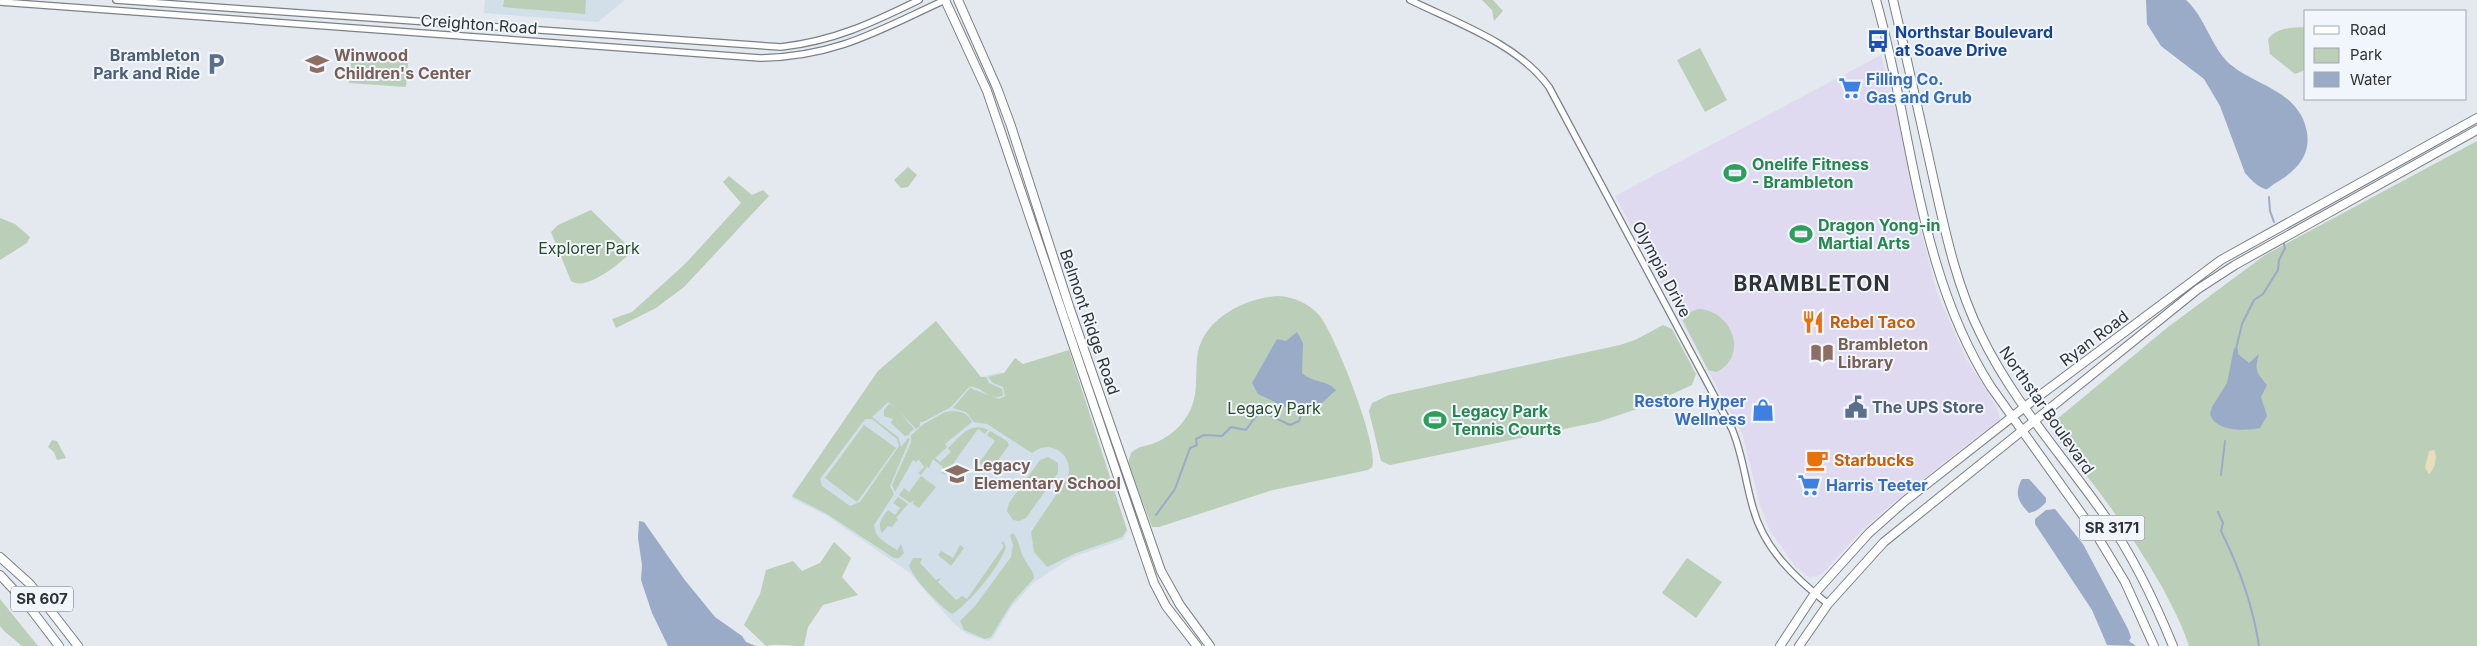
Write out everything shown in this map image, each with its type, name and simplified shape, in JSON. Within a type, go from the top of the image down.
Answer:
[{"type":"main road","name":"Belmont Ridge Road","points":[[945,0],[987,91],[1154,583],[1166,606],[1197,646]]},
{"type":"main road","name":"Belmont Ridge Road","points":[[958,0],[997,88],[1011,126],[1076,327],[1161,571],[1180,605],[1210,646]]},
{"type":"main road","name":"Northstar Boulevard","points":[[1876,0],[1930,241],[1945,294],[1976,363],[2012,418],[2096,534],[2125,582],[2154,646]]},
{"type":"main road","name":"Northstar Boulevard","points":[[1893,0],[1948,242],[1961,288],[1994,361],[2025,408],[2122,543],[2148,590],[2173,646]]},
{"type":"main road","name":"Ryan Road","points":[[1780,646],[1815,594],[1850,552],[1888,516],[2025,408],[2221,260],[2477,118]]},
{"type":"main road","name":"Ryan Road","points":[[1799,646],[1828,604],[1884,542],[2209,280],[2477,130]]},
{"type":"main road","name":"SR 607","points":[[0,557],[30,584],[78,646]]},
{"type":"main road","name":"SR 607","points":[[0,575],[27,604],[59,646]]},
{"type":"street","name":"Creighton Road","points":[[116,0],[781,47],[811,43],[848,33],[919,0]]},
{"type":"street","name":"Creighton Road","points":[[0,2],[760,58],[809,54],[854,42],[945,0]]},
{"type":"street","name":"Olympia Drive","points":[[1410,0],[1515,53],[1539,73],[1549,87],[1732,429],[1743,458],[1751,501],[1759,525],[1779,559],[1828,604]]},
{"type":"shaded area","points":[[485,0],[625,0],[598,22],[484,13]]},
{"type":"shaded area","points":[[1881,55],[1905,144],[1919,223],[1936,290],[1965,357],[1997,408],[2000,419],[1997,425],[1983,432],[1895,501],[1862,530],[1822,574],[1810,578],[1795,566],[1769,529],[1759,502],[1743,436],[1615,196]]},
{"type":"shaded area","name":"Legacy Elementary School","points":[[936,321],[981,377],[1001,372],[1012,379],[1069,350],[1127,530],[1124,539],[1073,557],[1034,582],[1012,606],[993,638],[988,641],[967,634],[953,623],[910,573],[826,515],[791,498],[878,371]]},
{"type":"green space","points":[[504,0],[586,0],[585,14],[503,7]]},
{"type":"green space","points":[[1482,0],[1493,0],[1503,11],[1494,21],[1492,10]]},
{"type":"green space","points":[[2304,27],[2304,71],[2295,74],[2270,54],[2268,39],[2280,30]]},
{"type":"green space","points":[[1700,48],[1727,100],[1705,112],[1677,60]]},
{"type":"green space","points":[[352,50],[409,54],[406,87],[349,83]]},
{"type":"green space","points":[[2477,141],[2477,646],[2189,646],[2162,587],[2138,547],[2083,470],[2053,434],[2056,420],[2168,327],[2265,255]]},
{"type":"green space","points":[[908,167],[917,175],[908,187],[901,188],[894,180]]},
{"type":"green space","points":[[729,176],[752,195],[763,190],[769,196],[684,287],[656,308],[616,328],[612,319],[632,312],[685,264],[741,203],[723,182]]},
{"type":"green space","name":"Explorer Park","points":[[591,210],[633,251],[604,274],[586,282],[578,283],[571,281],[551,232],[558,225]]},
{"type":"green space","points":[[0,218],[15,224],[30,237],[27,243],[0,260]]},
{"type":"green space","name":"Legacy Park","points":[[1278,296],[1295,299],[1305,304],[1319,315],[1326,326],[1335,343],[1363,415],[1373,456],[1372,467],[1368,470],[1273,490],[1159,527],[1152,527],[1128,463],[1131,453],[1138,448],[1166,437],[1185,419],[1194,398],[1200,346],[1214,323],[1225,314],[1251,301]]},
{"type":"green space","points":[[1698,309],[1710,311],[1720,317],[1732,334],[1734,344],[1733,355],[1727,364],[1717,372],[1708,370],[1683,321],[1686,314]]},
{"type":"green space","points":[[936,321],[981,377],[986,377],[989,383],[1002,389],[1003,395],[994,397],[978,388],[969,387],[951,407],[920,422],[920,426],[916,429],[898,410],[914,429],[905,436],[891,423],[893,419],[884,416],[884,410],[889,404],[894,406],[888,402],[872,417],[898,437],[901,447],[908,438],[910,439],[890,486],[894,494],[874,525],[876,533],[885,542],[897,550],[901,544],[904,553],[899,558],[894,558],[827,514],[792,496],[878,371]],"holes":[[[865,419],[872,419],[897,439],[899,446],[860,502],[850,506],[822,486],[820,479]]]},
{"type":"green space","name":"Legacy Park","points":[[1663,325],[1672,329],[1696,374],[1692,385],[1646,406],[1598,422],[1390,465],[1381,461],[1369,411],[1372,403],[1389,395],[1620,345],[1635,340]]},
{"type":"green space","points":[[1069,350],[1127,530],[1122,537],[1076,553],[1047,567],[1034,552],[1031,532],[1068,477],[1068,462],[1059,451],[1053,448],[1046,447],[1032,453],[987,424],[974,422],[966,412],[953,408],[970,388],[999,399],[1005,396],[1003,387],[993,383],[988,377],[1004,373],[1015,358],[1023,364]]},
{"type":"green space","points":[[945,412],[964,413],[972,422],[945,444],[947,447],[935,458],[940,462],[951,452],[948,448],[966,431],[976,427],[988,430],[985,434],[978,429],[945,475],[941,472],[943,467],[933,459],[929,468],[927,467],[921,475],[918,473],[929,463],[924,467],[919,460],[930,450],[916,462],[913,460],[895,492],[892,485],[911,443],[911,435],[924,424]]},
{"type":"green space","points":[[864,425],[896,448],[857,502],[825,478]]},
{"type":"green space","points":[[990,431],[1007,441],[1009,445],[990,471],[979,463],[995,441],[987,435]]},
{"type":"green space","points":[[52,440],[57,441],[66,458],[57,460],[54,452],[48,447]]},
{"type":"green space","points":[[1048,457],[1058,463],[1058,473],[1026,518],[1019,521],[1013,520],[1007,511],[1009,503],[1040,460]]},
{"type":"green space","points":[[921,476],[936,487],[919,508],[913,504],[914,500],[910,503],[899,495],[904,488],[909,492]]},
{"type":"green space","points":[[898,497],[908,504],[896,518],[898,519],[892,527],[888,526],[882,533],[880,523],[888,510],[895,515],[900,508],[893,503]]},
{"type":"green space","points":[[1013,533],[1034,578],[1011,604],[991,637],[985,639],[964,630],[960,621],[975,606],[1011,557],[1013,545],[1010,535]]},
{"type":"green space","points":[[1003,541],[1006,547],[998,564],[967,602],[952,614],[928,593],[909,566],[913,558],[922,558],[920,563],[936,580],[941,578],[938,582],[956,600],[962,596],[967,599],[1004,546],[1001,543]]},
{"type":"green space","points":[[834,542],[851,558],[842,577],[858,595],[823,605],[808,627],[804,646],[766,646],[744,625],[760,594],[766,570],[793,561],[802,571],[820,563]]},
{"type":"green space","points":[[960,545],[964,548],[951,566],[938,555],[941,551],[953,558]]},
{"type":"green space","points":[[1687,558],[1722,582],[1696,618],[1662,593]]},
{"type":"green space","points":[[0,599],[38,646],[22,646],[4,631],[0,626]]},
{"type":"sand","points":[[2434,450],[2435,462],[2429,474],[2425,468],[2429,451]]},
{"type":"water","points":[[2146,0],[2186,0],[2199,15],[2218,50],[2231,65],[2280,94],[2297,109],[2307,130],[2308,140],[2303,158],[2291,172],[2266,189],[2262,188],[2245,173],[2220,106],[2204,79],[2161,46],[2147,24]]},
{"type":"water","points":[[1297,332],[1303,343],[1302,373],[1336,390],[1323,402],[1301,415],[1258,394],[1252,383],[1277,339],[1286,341]]},
{"type":"water","points":[[2234,348],[2238,349],[2238,354],[2249,363],[2259,354],[2257,371],[2267,385],[2261,397],[2267,416],[2260,428],[2246,430],[2231,429],[2218,424],[2210,414],[2212,407],[2227,383]]},
{"type":"water","points":[[2022,479],[2029,479],[2046,498],[2043,506],[2029,513],[2018,497],[2018,489]]},
{"type":"water","points":[[2055,509],[2083,544],[2128,629],[2131,637],[2129,641],[2136,646],[2107,645],[2092,610],[2035,524],[2035,519],[2046,510]]},
{"type":"water","points":[[639,521],[644,522],[684,579],[715,617],[742,636],[746,642],[756,646],[668,646],[652,613],[641,580],[642,565],[638,538]]},
{"type":"waterway","points":[[2269,197],[2270,211],[2274,222]]},
{"type":"waterway","points":[[2236,349],[2242,324],[2254,300],[2263,294],[2278,270],[2279,260],[2285,248],[2283,240]]},
{"type":"waterway","points":[[1156,515],[1175,489],[1190,448],[1197,445],[1196,439],[1204,435],[1222,436],[1231,427],[1246,430],[1256,416],[1265,413],[1290,425],[1299,421],[1301,415]]},
{"type":"waterway","points":[[2221,475],[2225,441]]},
{"type":"waterway","points":[[2218,512],[2223,523],[2221,531],[2234,559],[2249,602],[2259,646]]},
{"type":"place","name":"Northstar Boulevard at Soave Drive","points":[[1878,41]]},
{"type":"place","name":"Brambleton Park and Ride","points":[[216,64]]},
{"type":"place","name":"Winwood Children's Center","points":[[317,64]]},
{"type":"place","name":"Filling Co. Gas and Grub","points":[[1850,88]]},
{"type":"place","name":"Onelife Fitness - Brambleton","points":[[1735,173]]},
{"type":"place","name":"Dragon Yong-in Martial Arts","points":[[1801,234]]},
{"type":"place","name":"Rebel Taco","points":[[1813,322]]},
{"type":"place","name":"Brambleton Library","points":[[1822,353]]},
{"type":"place","name":"The UPS Store","points":[[1856,407]]},
{"type":"place","name":"Restore Hyper Wellness","points":[[1763,410]]},
{"type":"place","name":"Legacy Park Tennis Courts","points":[[1435,420]]},
{"type":"place","name":"Starbucks","points":[[1817,460]]},
{"type":"place","name":"Legacy Elementary School","points":[[957,474]]},
{"type":"place","name":"Harris Teeter","points":[[1809,485]]},
{"type":"district","name":"BRAMBLETON","points":[[1812,284]]}]
